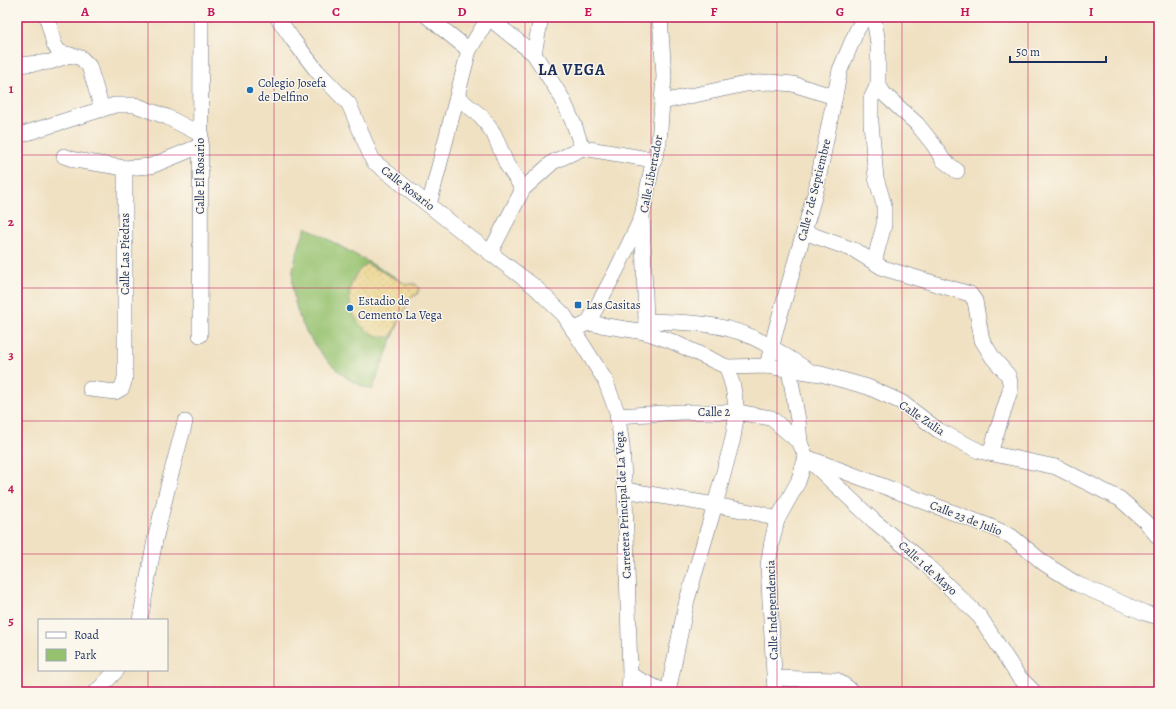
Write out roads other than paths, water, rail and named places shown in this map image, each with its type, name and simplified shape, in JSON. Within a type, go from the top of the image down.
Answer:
[{"type":"street","points":[[47,17],[54,44],[59,52],[81,58],[89,66],[102,109]]},
{"type":"street","name":"Calle El Rosario","points":[[200,335],[201,17]]},
{"type":"street","name":"Calle Rosario","points":[[277,17],[292,40],[317,71],[349,104],[373,161],[535,287],[564,315],[573,330]]},
{"type":"street","points":[[428,17],[469,50]]},
{"type":"street","points":[[534,54],[541,17]]},
{"type":"street","name":"Calle Libertador","points":[[645,326],[642,216],[659,142],[664,76],[660,17]]},
{"type":"street","name":"Calle 7 de Septiembre","points":[[767,366],[816,190],[840,70],[857,30],[865,17]]},
{"type":"street","points":[[874,17],[878,44],[878,84],[871,100],[871,123],[876,178],[884,205],[884,225],[874,262]]},
{"type":"street","points":[[429,205],[469,50],[489,18],[534,54],[562,98],[583,148]]},
{"type":"street","points":[[17,65],[50,62],[70,55]]},
{"type":"street","points":[[662,102],[746,84],[770,82],[793,84],[835,97]]},
{"type":"street","points":[[878,84],[884,94],[917,124],[933,144],[943,160],[957,171]]},
{"type":"street","points":[[457,97],[481,116],[494,134],[507,165],[523,189]]},
{"type":"street","points":[[17,136],[115,105],[135,105],[167,117],[200,140],[151,166],[125,168],[75,160],[64,156]]},
{"type":"street","points":[[490,253],[523,189],[553,162],[583,148],[654,160]]},
{"type":"street","name":"Calle Las Piedras","points":[[90,389],[114,392],[122,388],[125,378],[125,168]]},
{"type":"street","points":[[588,323],[616,271],[642,216]]},
{"type":"street","points":[[804,232],[854,250],[883,268],[970,294],[975,301],[982,340],[993,358],[1008,375],[1010,382],[1010,391],[990,453]]},
{"type":"street","points":[[573,330],[588,323],[645,326],[687,323],[725,328],[751,336],[772,347],[811,372]]},
{"type":"street","name":"Calle Zulia","points":[[645,326],[671,342],[728,367],[767,366],[811,372],[875,390],[901,402],[938,430],[979,451],[1056,467],[1120,499],[1146,522],[1159,538]]},
{"type":"street","name":"Carretera Principal de La Vega","points":[[573,330],[605,380],[617,416],[622,445],[630,675],[629,692]]},
{"type":"street","points":[[630,675],[650,688],[667,692],[687,600],[733,438],[736,412],[733,387],[728,367]]},
{"type":"street","points":[[789,370],[798,420],[800,443],[806,457]]},
{"type":"street","name":"Calle 2","points":[[617,416],[681,412],[736,412],[770,418],[800,443]]},
{"type":"street","points":[[140,619],[160,518],[185,422]]},
{"type":"street","name":"Calle Independencia","points":[[775,685],[768,565],[777,520],[798,482],[806,457]]},
{"type":"street","name":"Calle 23 de Julio","points":[[806,457],[989,526],[1011,536],[1045,564],[1077,584],[1145,613],[1159,617]]},
{"type":"street","name":"Calle 1 de Mayo","points":[[806,457],[874,521],[918,556],[980,618],[1018,676],[1034,692]]},
{"type":"street","points":[[624,490],[762,514],[777,520]]},
{"type":"street","points":[[96,692],[116,671]]},
{"type":"street","points":[[775,685],[836,680],[852,692]]},
{"type":"place","name":"Colegio Josefa de Delfino","points":[[250,90]]},
{"type":"place","name":"Las Casitas","points":[[578,305]]},
{"type":"place","name":"Estadio de Cemento La Vega","points":[[350,308]]},
{"type":"district","name":"LA VEGA","points":[[572,69]]}]
